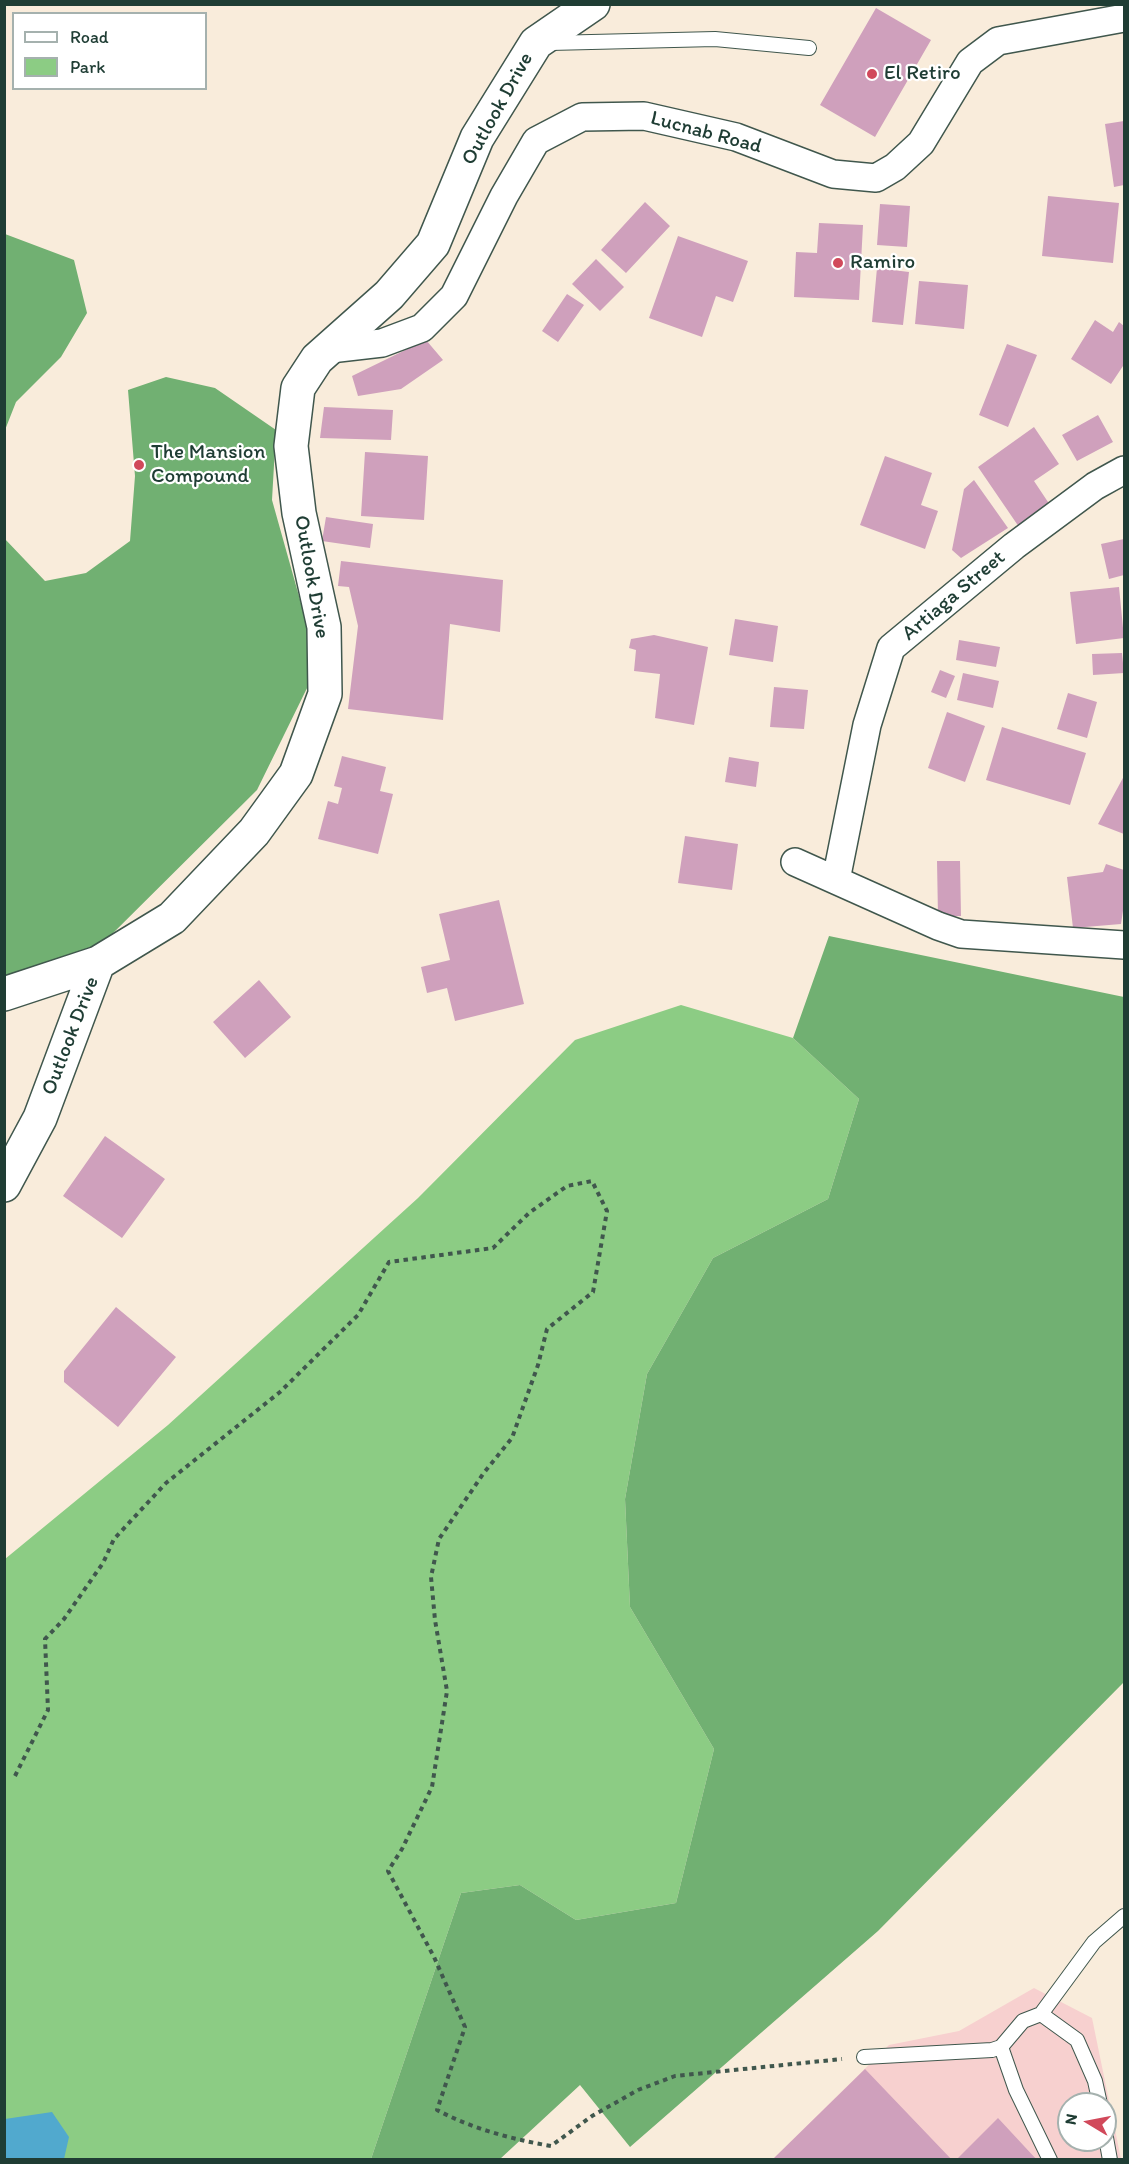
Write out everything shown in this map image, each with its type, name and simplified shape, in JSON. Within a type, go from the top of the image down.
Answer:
[{"type":"street","name":"Outlook Drive","points":[[4,1185],[40,1118],[98,963],[172,918],[254,832],[296,774],[325,694],[324,627],[299,513],[291,446],[298,388],[317,359],[389,295],[433,244],[477,138],[536,43],[593,4]]},
{"type":"street","name":"Lucnab Road","points":[[330,349],[382,343],[422,327],[454,296],[504,196],[536,141],[582,117],[644,116],[736,137],[833,174],[876,178],[895,167],[921,143],[970,62],[998,41],[1125,18]]},
{"type":"street","name":"Artiaga Street","points":[[837,880],[867,725],[891,648],[1014,546],[1095,486],[1125,470]]},
{"type":"street","points":[[795,862],[938,926],[961,934],[1125,945]]},
{"type":"street","points":[[4,994],[98,963]]},
{"type":"lane","points":[[536,43],[715,39],[809,48]]},
{"type":"lane","points":[[864,2057],[992,2050],[1001,2047],[1023,2021],[1041,2014],[1094,1942],[1125,1916]]},
{"type":"lane","points":[[1041,2014],[1077,2040],[1095,2080],[1098,2092]]},
{"type":"lane","points":[[1001,2047],[1016,2090],[1050,2160]]},
{"type":"path","points":[[15,1776],[48,1710],[45,1639],[64,1619],[103,1563],[114,1539],[166,1483],[280,1392],[343,1330],[358,1315],[389,1262],[493,1248],[529,1213],[567,1186],[592,1181],[607,1211],[593,1292],[548,1329],[512,1438],[483,1474],[439,1539],[432,1577],[435,1620],[447,1691],[432,1787],[402,1849],[388,1871],[434,1957],[465,2027],[437,2110],[459,2121],[515,2139],[551,2146],[592,2116],[638,2090],[675,2076],[864,2057]]},
{"type":"shaded area","points":[[1034,1988],[1092,2018],[1107,2092],[1057,2092],[1057,2152],[1117,2152],[1117,2140],[1121,2159],[772,2160],[889,2045],[959,2031]]},
{"type":"green space","points":[[5,234],[74,260],[87,313],[61,357],[16,402],[5,430]]},
{"type":"green space","points":[[166,377],[215,388],[276,430],[272,500],[311,639],[310,682],[257,790],[95,951],[4,980],[4,538],[45,581],[86,573],[130,541],[135,476],[128,390]]},
{"type":"green space","points":[[829,936],[1124,997],[1124,1682],[878,1931],[630,2147],[580,2085],[500,2159],[371,2159],[461,1893],[520,1885],[576,1920],[676,1903],[714,1749],[630,1607],[625,1499],[647,1374],[713,1258],[828,1199],[859,1099],[793,1038]]},
{"type":"green space","points":[[681,1005],[793,1038],[859,1099],[828,1199],[713,1258],[647,1374],[625,1499],[630,1607],[714,1749],[676,1903],[576,1920],[520,1885],[461,1893],[371,2159],[5,2160],[5,1559],[168,1425],[418,1198],[575,1040]]},
{"type":"water","points":[[52,2112],[69,2137],[64,2159],[5,2159],[5,2119]]},
{"type":"building","points":[[876,8],[931,40],[875,137],[820,105]]},
{"type":"building","points":[[1124,121],[1124,185],[1114,187],[1105,124]]},
{"type":"building","points":[[1048,196],[1119,203],[1113,263],[1042,256]]},
{"type":"building","points":[[645,202],[670,226],[626,273],[601,250]]},
{"type":"building","points":[[880,204],[910,206],[907,247],[877,245]]},
{"type":"building","points":[[819,223],[863,225],[859,300],[794,297],[796,252],[817,253]]},
{"type":"building","points":[[678,236],[748,261],[733,302],[716,296],[702,337],[649,318]]},
{"type":"building","points":[[596,259],[624,287],[600,311],[572,284]]},
{"type":"building","points":[[877,268],[909,272],[903,325],[872,322]]},
{"type":"building","points":[[919,281],[968,285],[964,329],[915,324]]},
{"type":"building","points":[[567,294],[584,305],[558,342],[542,331]]},
{"type":"building","points":[[1095,320],[1113,332],[1119,322],[1124,326],[1124,367],[1111,384],[1071,359]]},
{"type":"building","points":[[426,340],[443,360],[401,389],[358,396],[352,376]]},
{"type":"building","points":[[1007,344],[1037,355],[1008,427],[979,415]]},
{"type":"building","points":[[324,407],[393,410],[391,440],[320,438]]},
{"type":"building","points":[[1098,415],[1113,442],[1077,461],[1062,435]]},
{"type":"building","points":[[1034,427],[1059,464],[1034,481],[1050,505],[1019,527],[978,467]]},
{"type":"building","points":[[365,452],[428,456],[424,520],[361,516]]},
{"type":"building","points":[[885,456],[932,473],[921,505],[938,511],[925,549],[860,525]]},
{"type":"building","points":[[974,480],[1008,528],[961,558],[952,550],[964,489]]},
{"type":"building","points":[[326,517],[373,524],[370,548],[322,541]]},
{"type":"building","points":[[1124,539],[1124,575],[1109,579],[1101,544]]},
{"type":"building","points":[[341,561],[503,580],[500,632],[450,624],[443,720],[348,709],[358,626],[349,587],[338,586]]},
{"type":"building","points":[[1119,587],[1124,638],[1076,644],[1070,592]]},
{"type":"building","points":[[735,619],[778,626],[773,662],[729,655]]},
{"type":"building","points":[[654,635],[708,647],[694,725],[655,718],[660,674],[634,671],[636,650],[629,648],[631,639]]},
{"type":"building","points":[[959,640],[1000,647],[996,667],[956,660]]},
{"type":"building","points":[[1122,653],[1124,673],[1093,675],[1092,654]]},
{"type":"building","points":[[940,670],[955,676],[946,698],[931,692]]},
{"type":"building","points":[[963,673],[999,681],[993,708],[957,700]]},
{"type":"building","points":[[774,687],[808,690],[804,729],[770,727]]},
{"type":"building","points":[[1068,693],[1097,702],[1087,738],[1057,729]]},
{"type":"building","points":[[947,712],[985,726],[965,782],[928,768]]},
{"type":"building","points":[[1002,727],[1086,753],[1070,805],[986,780]]},
{"type":"building","points":[[342,756],[386,767],[380,791],[393,794],[378,854],[318,839],[328,801],[338,804],[342,788],[334,786]]},
{"type":"building","points":[[729,757],[759,762],[756,787],[725,782]]},
{"type":"building","points":[[1124,776],[1124,834],[1098,824]]},
{"type":"building","points":[[685,836],[738,844],[732,890],[678,883]]},
{"type":"building","points":[[937,861],[960,861],[961,916],[938,916]]},
{"type":"building","points":[[1106,864],[1124,870],[1124,904],[1121,924],[1073,928],[1067,877],[1103,872]]},
{"type":"building","points":[[499,900],[524,1004],[455,1021],[447,988],[427,993],[421,967],[450,960],[439,914]]},
{"type":"building","points":[[259,980],[291,1017],[245,1058],[213,1022]]},
{"type":"building","points":[[105,1136],[165,1179],[122,1238],[63,1196]]},
{"type":"building","points":[[116,1307],[176,1357],[118,1427],[64,1382],[64,1371]]},
{"type":"building","points":[[865,2069],[952,2160],[772,2160]]},
{"type":"building","points":[[998,2118],[1037,2160],[956,2160]]},
{"type":"place","name":"El Retiro","points":[[872,74]]},
{"type":"place","name":"Ramiro","points":[[838,263]]},
{"type":"place","name":"The Mansion Compound","points":[[139,465]]}]
